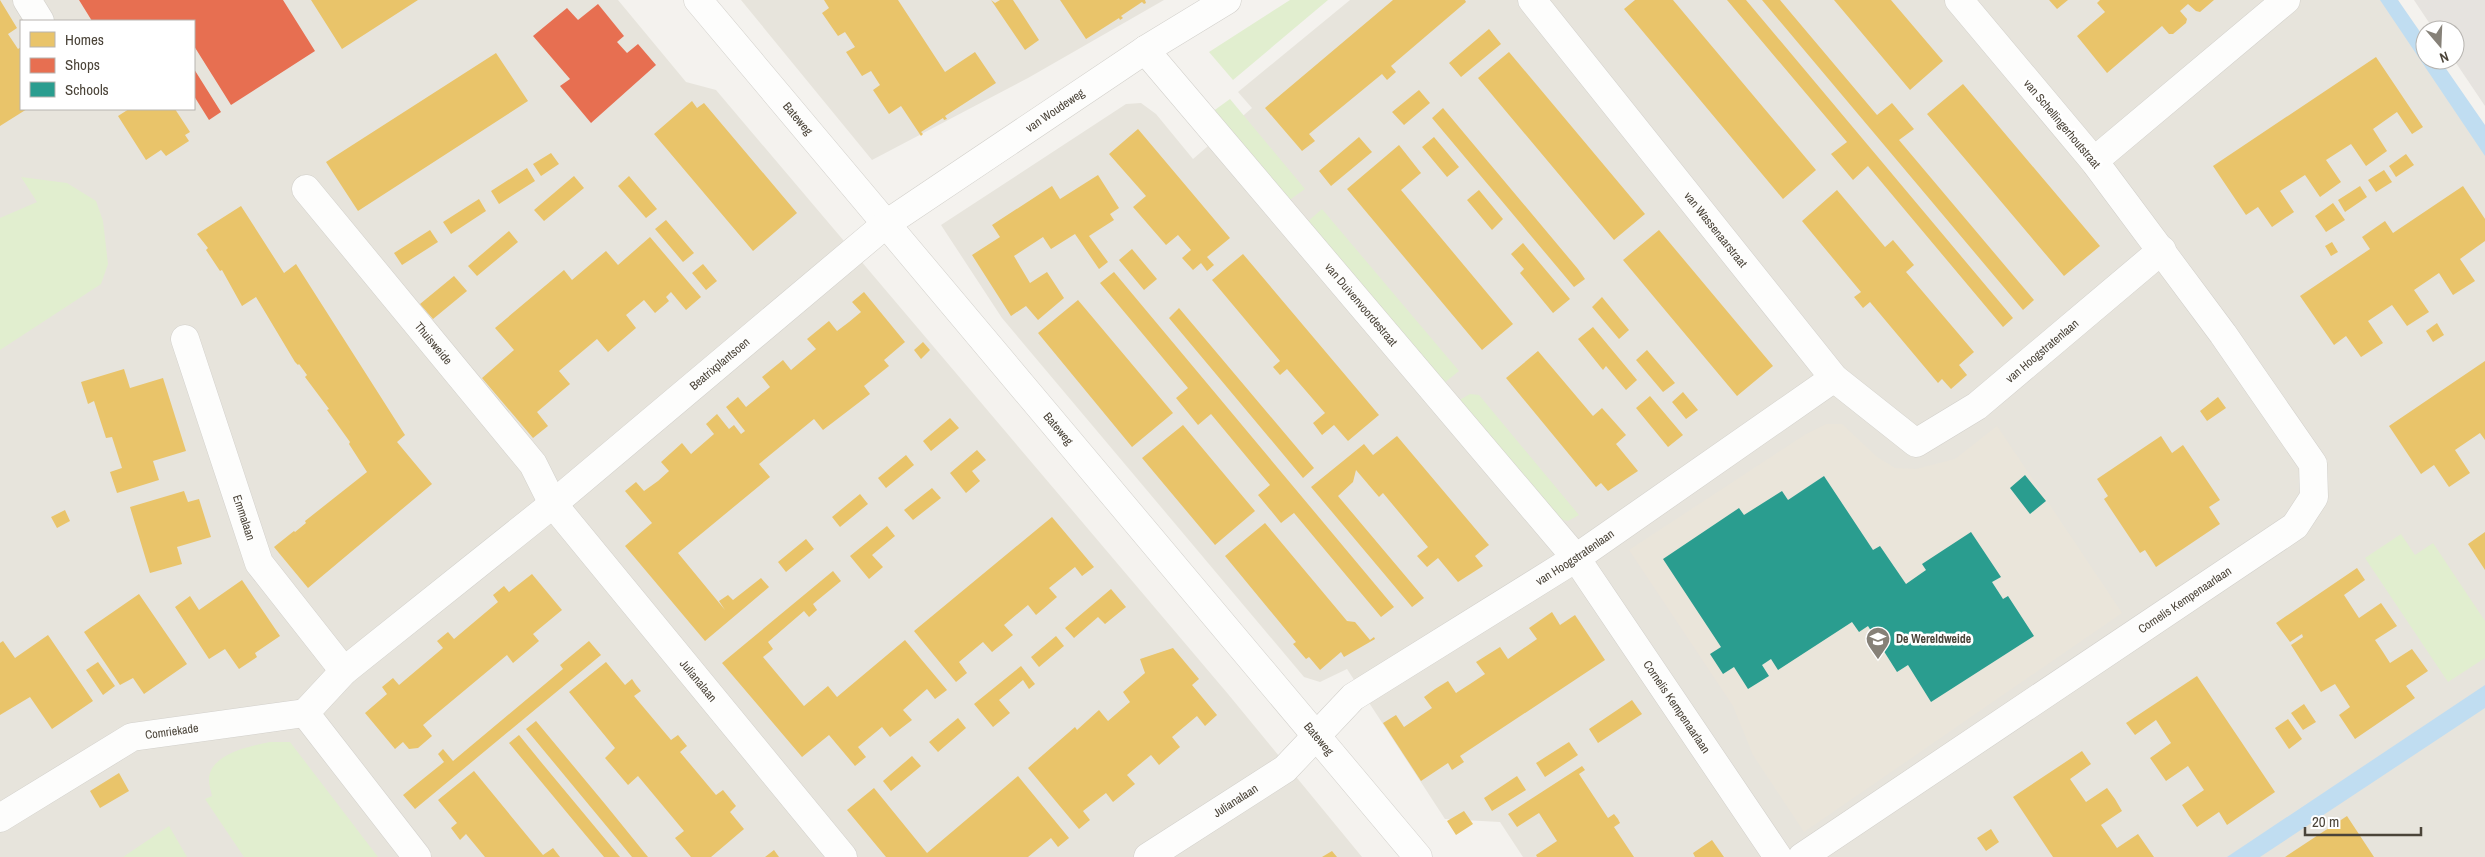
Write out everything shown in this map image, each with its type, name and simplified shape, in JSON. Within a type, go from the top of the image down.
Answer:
[{"type":"street","points":[[26,0],[39,20]]},
{"type":"street","name":"Bateweg","points":[[698,0],[1418,857]]},
{"type":"street","name":"van Woudeweg","points":[[886,224],[1145,50],[1226,0]]},
{"type":"street","name":"van Wassenaarstraat","points":[[1532,0],[1834,378],[1916,443]]},
{"type":"street","name":"van Schellingerhoutstraat","points":[[1959,0],[2094,161],[2162,250]]},
{"type":"street","points":[[2094,161],[2286,0]]},
{"type":"street","name":"van Duivenvoordestraat","points":[[1145,50],[1576,558]]},
{"type":"street","name":"Thuisweide","points":[[306,189],[533,464],[552,504]]},
{"type":"street","name":"Beatrixplantsoen","points":[[552,504],[886,224]]},
{"type":"street","name":"van Hoogstratenlaan","points":[[1916,443],[1977,406],[2162,250]]},
{"type":"street","name":"Cornelis Kempenaarlaan","points":[[1802,857],[2295,526],[2314,497],[2313,464],[2162,250]]},
{"type":"street","name":"Emmalaan","points":[[185,339],[259,563],[344,671]]},
{"type":"street","name":"van Hoogstratenlaan","points":[[1318,736],[1353,697],[1576,558],[1834,378]]},
{"type":"street","points":[[417,857],[305,712],[344,671],[552,504]]},
{"type":"street","name":"Julianalaan","points":[[552,504],[843,857]]},
{"type":"street","name":"Cornelis Kempenaarlaan","points":[[1576,558],[1778,857]]},
{"type":"street","name":"Comriekade","points":[[0,818],[132,737],[305,712]]},
{"type":"street","name":"Julianalaan","points":[[1148,857],[1284,769],[1318,736]]},
{"type":"shaded area","points":[[0,0],[618,0],[686,82],[716,90],[1228,694],[1362,857],[0,857]]},
{"type":"shaded area","points":[[741,0],[1164,0],[1028,78],[872,160]]},
{"type":"shaded area","points":[[1350,0],[2398,0],[2415,38],[2415,70],[2433,70],[2485,138],[2485,857],[1523,857],[1500,822],[1445,819],[1347,669],[1320,682],[1304,677],[1002,318],[941,225],[1126,104],[1141,103],[1156,114],[1193,159],[1252,108],[1238,92]]},
{"type":"shaded area","points":[[2414,0],[2485,0],[2485,106],[2461,70],[2465,70],[2465,20],[2427,20]]},
{"type":"shaded area","name":"De Wereldweide","points":[[1826,424],[1842,424],[1877,457],[1895,468],[1916,469],[1955,459],[1997,426],[2122,613],[1804,832],[1753,755],[1733,706],[1629,550],[1806,434]]},
{"type":"green space","points":[[1290,0],[1328,0],[1233,80],[1209,52]]},
{"type":"green space","points":[[1230,99],[1305,189],[1288,201],[1212,112]]},
{"type":"green space","points":[[21,177],[67,183],[96,201],[103,221],[108,264],[101,284],[0,350],[0,218],[37,202]]},
{"type":"green space","points":[[1322,209],[1459,371],[1443,384],[1306,223]]},
{"type":"green space","points":[[1470,394],[1479,395],[1579,515],[1568,521],[1559,519],[1456,402]]},
{"type":"green space","points":[[2401,534],[2415,555],[2433,543],[2485,621],[2485,658],[2448,682],[2365,558]]},
{"type":"green space","points":[[270,742],[290,742],[378,857],[244,857],[205,799],[212,796],[209,782],[211,771],[223,758],[232,753]]},
{"type":"green space","points":[[169,826],[187,857],[123,857]]},
{"type":"water","points":[[2380,0],[2398,0],[2415,25],[2415,52]]},
{"type":"water","points":[[2427,70],[2447,70],[2485,125],[2485,156]]},
{"type":"water","points":[[2485,685],[2485,708],[2260,857],[2227,857]]},
{"type":"building: Homes","points":[[0,0],[17,28],[8,34],[18,49],[20,48],[20,110],[25,110],[0,126]]},
{"type":"building: Homes","points":[[311,0],[418,0],[342,49]]},
{"type":"building: Homes","points":[[824,0],[898,0],[945,72],[975,52],[996,83],[945,116],[947,119],[944,120],[943,118],[921,132],[923,134],[921,136],[901,106],[889,114],[873,90],[880,85],[871,71],[862,76],[846,52],[855,47],[845,32],[838,36],[822,13],[829,8]]},
{"type":"building: Homes","points":[[991,0],[995,3],[1000,0],[1013,0],[1039,40],[1025,50]]},
{"type":"building: Homes","points":[[1060,0],[1145,0],[1146,3],[1142,2],[1121,16],[1123,18],[1120,20],[1119,18],[1086,39]]},
{"type":"building: Homes","points":[[1393,0],[1465,0],[1466,2],[1391,66],[1396,72],[1387,80],[1382,74],[1309,134],[1315,141],[1302,151],[1265,108]]},
{"type":"building: Homes","points":[[1635,0],[1673,0],[1816,170],[1783,199],[1624,9]]},
{"type":"building: Homes","points":[[1727,0],[1746,0],[2013,318],[2003,327],[1868,166],[1853,180],[1831,154],[1847,142]]},
{"type":"building: Homes","points":[[1762,0],[1780,0],[1877,115],[1892,103],[1914,129],[1899,140],[2034,300],[2023,310]]},
{"type":"building: Homes","points":[[1834,0],[1891,0],[1943,61],[1910,90]]},
{"type":"building: Homes","points":[[2049,0],[2068,0],[2057,9]]},
{"type":"building: Homes","points":[[2100,0],[2214,0],[2200,12],[2188,4],[2180,11],[2187,19],[2186,23],[2173,34],[2169,34],[2162,26],[2107,73],[2077,36],[2105,12],[2097,3]]},
{"type":"building: Homes","points":[[1489,29],[1501,44],[1461,77],[1449,63]]},
{"type":"building: Homes","points":[[1509,52],[1645,214],[1614,240],[1478,78]]},
{"type":"building: Homes","points":[[496,53],[528,101],[358,211],[326,162]]},
{"type":"building: Homes","points":[[2376,57],[2423,127],[2412,134],[2397,112],[2373,129],[2387,151],[2366,166],[2351,144],[2326,160],[2341,182],[2320,197],[2305,175],[2280,191],[2294,212],[2272,227],[2258,207],[2246,215],[2213,166]]},
{"type":"building: Homes","points":[[1963,84],[2100,246],[2064,276],[1927,114]]},
{"type":"building: Homes","points":[[1419,90],[1430,103],[1404,125],[1392,112]]},
{"type":"building: Homes","points":[[692,101],[697,108],[704,103],[797,213],[753,251],[654,134]]},
{"type":"building: Homes","points":[[1443,108],[1585,279],[1574,287],[1432,118]]},
{"type":"building: Homes","points":[[127,110],[176,110],[190,132],[185,135],[189,141],[166,156],[161,150],[146,160],[118,116]]},
{"type":"building: Homes","points":[[1138,129],[1230,238],[1207,257],[1214,265],[1207,271],[1201,263],[1193,270],[1182,258],[1191,250],[1178,235],[1166,245],[1133,207],[1146,196],[1109,154]]},
{"type":"building: Homes","points":[[1359,137],[1372,152],[1331,186],[1319,171]]},
{"type":"building: Homes","points":[[1434,137],[1459,167],[1447,177],[1422,147]]},
{"type":"building: Homes","points":[[1399,145],[1421,173],[1401,190],[1513,324],[1482,350],[1347,189]]},
{"type":"building: Homes","points":[[551,153],[559,164],[541,176],[533,164]]},
{"type":"building: Homes","points":[[2406,154],[2414,165],[2396,177],[2389,166]]},
{"type":"building: Homes","points":[[527,168],[535,181],[499,204],[491,191]]},
{"type":"building: Homes","points":[[2384,170],[2392,182],[2376,192],[2368,180]]},
{"type":"building: Homes","points":[[1098,175],[1119,208],[1110,214],[1114,220],[1089,236],[1108,262],[1099,269],[1075,234],[1051,249],[1043,237],[1014,256],[1030,283],[1047,272],[1064,298],[1038,320],[1026,306],[1011,316],[972,255],[1000,237],[992,225],[1052,186],[1060,199]]},
{"type":"building: Homes","points":[[574,176],[584,188],[544,221],[534,210]]},
{"type":"building: Homes","points":[[629,176],[657,209],[646,218],[618,186]]},
{"type":"building: Homes","points":[[2360,186],[2367,197],[2345,212],[2338,200]]},
{"type":"building: Homes","points":[[2463,186],[2485,219],[2485,241],[2460,259],[2475,281],[2453,295],[2439,273],[2414,290],[2429,312],[2407,326],[2392,305],[2368,321],[2383,343],[2361,357],[2346,336],[2334,345],[2300,296],[2370,249],[2362,237],[2385,221],[2393,233]]},
{"type":"building: Homes","points":[[1479,190],[1503,219],[1492,230],[1467,200]]},
{"type":"building: Homes","points":[[1837,190],[1885,247],[1893,240],[1914,265],[1906,272],[1974,352],[1959,365],[1967,375],[1951,389],[1942,379],[1938,383],[1870,302],[1863,308],[1854,297],[1861,292],[1802,221]]},
{"type":"building: Homes","points":[[479,199],[486,211],[451,234],[443,222]]},
{"type":"building: Homes","points":[[2333,203],[2345,220],[2326,232],[2315,216]]},
{"type":"building: Homes","points":[[241,206],[284,273],[296,264],[405,435],[397,442],[432,484],[308,588],[274,547],[295,532],[306,523],[305,521],[367,472],[349,444],[350,442],[327,410],[329,409],[305,377],[307,375],[299,364],[295,362],[256,297],[242,306],[222,270],[220,271],[206,250],[208,248],[197,234]]},
{"type":"building: Homes","points":[[666,220],[694,253],[683,262],[655,229]]},
{"type":"building: Homes","points":[[430,230],[438,242],[402,265],[394,253]]},
{"type":"building: Homes","points":[[1659,230],[1773,366],[1737,396],[1623,260]]},
{"type":"building: Homes","points":[[509,231],[518,242],[477,276],[468,266]]},
{"type":"building: Homes","points":[[650,237],[701,297],[686,310],[671,292],[666,297],[669,301],[655,313],[644,300],[626,315],[636,328],[608,352],[597,339],[559,371],[570,384],[537,412],[548,426],[533,438],[482,378],[514,350],[495,328],[564,270],[572,280],[606,251],[618,265]]},
{"type":"building: Homes","points":[[2332,242],[2338,252],[2331,256],[2325,246]]},
{"type":"building: Homes","points":[[1523,243],[1570,299],[1553,313],[1520,273],[1524,269],[1511,254]]},
{"type":"building: Homes","points":[[1132,249],[1157,279],[1144,290],[1119,260]]},
{"type":"building: Homes","points":[[1243,254],[1379,415],[1348,441],[1334,425],[1322,435],[1313,423],[1325,413],[1287,369],[1280,375],[1273,367],[1280,361],[1212,280]]},
{"type":"building: Homes","points":[[703,264],[717,281],[706,290],[692,273]]},
{"type":"building: Homes","points":[[1114,272],[1394,607],[1381,617],[1294,513],[1281,523],[1258,495],[1270,485],[1211,414],[1198,425],[1176,398],[1188,388],[1100,283]]},
{"type":"building: Homes","points":[[454,276],[467,291],[433,319],[420,304]]},
{"type":"building: Homes","points":[[864,292],[905,342],[884,360],[889,366],[864,386],[870,394],[823,430],[814,419],[759,464],[770,477],[678,553],[725,610],[719,601],[728,595],[733,600],[761,578],[769,587],[705,641],[625,546],[652,523],[625,491],[636,482],[644,491],[658,481],[669,471],[661,462],[682,443],[691,454],[714,434],[706,424],[717,414],[729,429],[734,425],[741,434],[745,431],[726,407],[738,397],[746,407],[770,387],[762,377],[783,360],[791,370],[816,349],[807,339],[829,321],[837,331],[861,312],[852,302]]},
{"type":"building: Homes","points":[[1602,297],[1629,330],[1619,339],[1592,307]]},
{"type":"building: Homes","points":[[1078,300],[1173,413],[1132,447],[1038,333]]},
{"type":"building: Homes","points":[[1179,308],[1314,468],[1303,478],[1169,318]]},
{"type":"building: Homes","points":[[2437,323],[2444,335],[2433,342],[2426,331]]},
{"type":"building: Homes","points":[[1593,327],[1637,380],[1626,390],[1606,366],[1603,370],[1578,339]]},
{"type":"building: Homes","points":[[923,342],[930,350],[921,359],[914,350]]},
{"type":"building: Homes","points":[[1647,350],[1675,383],[1663,392],[1636,360]]},
{"type":"building: Homes","points":[[1538,351],[1593,416],[1602,408],[1626,435],[1616,444],[1638,471],[1608,491],[1601,483],[1596,487],[1506,378]]},
{"type":"building: Homes","points":[[2485,361],[2485,440],[2480,433],[2455,450],[2470,473],[2449,487],[2434,465],[2421,474],[2389,426]]},
{"type":"building: Homes","points":[[124,369],[130,388],[163,378],[186,451],[153,461],[159,480],[117,493],[110,472],[122,468],[112,437],[106,438],[94,401],[88,404],[81,382]]},
{"type":"building: Homes","points":[[1683,392],[1698,410],[1686,419],[1672,402]]},
{"type":"building: Homes","points":[[1650,396],[1683,435],[1668,447],[1636,408]]},
{"type":"building: Homes","points":[[2218,397],[2226,408],[2207,421],[2200,411]]},
{"type":"building: Homes","points":[[950,418],[959,428],[931,451],[923,441]]},
{"type":"building: Homes","points":[[1183,425],[1255,511],[1215,545],[1142,458]]},
{"type":"building: Homes","points":[[1397,436],[1489,545],[1475,556],[1483,566],[1458,582],[1438,558],[1427,567],[1417,556],[1428,547],[1383,493],[1379,497],[1356,470],[1353,482],[1338,496],[1424,598],[1412,607],[1311,487],[1364,444],[1373,455]]},
{"type":"building: Homes","points":[[2161,436],[2172,453],[2183,445],[2220,500],[2209,507],[2220,524],[2156,567],[2145,550],[2140,553],[2104,499],[2108,496],[2097,479]]},
{"type":"building: Homes","points":[[977,450],[986,460],[972,471],[980,481],[966,493],[950,473]]},
{"type":"building: Homes","points":[[906,455],[914,465],[886,488],[878,478]]},
{"type":"building: Homes","points":[[932,488],[941,498],[913,520],[904,510]]},
{"type":"building: Homes","points":[[184,491],[188,502],[199,499],[211,537],[177,547],[182,564],[150,573],[130,507]]},
{"type":"building: Homes","points":[[860,494],[868,504],[840,527],[832,517]]},
{"type":"building: Homes","points":[[65,510],[70,521],[57,528],[51,517]]},
{"type":"building: Homes","points":[[1052,517],[1094,567],[1082,576],[1075,567],[1049,588],[1057,597],[1036,615],[1028,605],[1004,625],[1013,635],[992,652],[983,642],[959,662],[967,673],[956,682],[914,631]]},
{"type":"building: Homes","points":[[1265,523],[1347,621],[1355,622],[1370,640],[1374,637],[1375,639],[1344,657],[1341,652],[1320,670],[1309,657],[1306,659],[1293,644],[1296,642],[1225,556]]},
{"type":"building: Homes","points":[[887,526],[895,536],[872,555],[883,567],[869,579],[850,556]]},
{"type":"building: Homes","points":[[2485,532],[2485,570],[2468,544]]},
{"type":"building: Homes","points":[[806,539],[814,549],[786,572],[778,562]]},
{"type":"building: Homes","points":[[2357,568],[2365,580],[2344,595],[2359,618],[2381,603],[2397,626],[2375,640],[2390,663],[2412,649],[2428,671],[2406,686],[2415,698],[2355,739],[2339,715],[2350,707],[2335,684],[2321,692],[2291,645],[2303,637],[2302,634],[2290,642],[2276,623]]},
{"type":"building: Homes","points":[[833,571],[841,581],[813,604],[817,610],[809,617],[804,611],[768,642],[773,649],[763,657],[804,706],[828,686],[837,697],[905,640],[947,690],[935,699],[927,689],[903,710],[912,720],[890,737],[882,727],[858,747],[866,757],[855,766],[829,735],[802,757],[722,663]]},
{"type":"building: Homes","points":[[532,574],[562,610],[533,634],[539,641],[513,663],[507,655],[423,725],[432,736],[418,748],[409,749],[403,742],[395,749],[365,713],[387,694],[382,687],[393,678],[399,685],[443,648],[437,641],[448,632],[454,639],[498,602],[493,595],[504,586],[509,592]]},
{"type":"building: Homes","points":[[242,580],[280,636],[255,653],[257,657],[239,669],[225,649],[209,659],[175,607],[190,596],[199,610]]},
{"type":"building: Homes","points":[[1111,589],[1126,607],[1105,624],[1098,617],[1074,638],[1065,628]]},
{"type":"building: Homes","points":[[139,594],[187,664],[144,694],[133,678],[120,685],[84,632]]},
{"type":"building: Homes","points":[[1552,612],[1560,625],[1575,615],[1605,660],[1460,756],[1464,762],[1452,770],[1448,763],[1421,781],[1383,723],[1396,715],[1404,727],[1432,708],[1424,697],[1435,689],[1448,681],[1456,693],[1470,684],[1485,674],[1476,662],[1500,647],[1508,659],[1537,639],[1529,628]]},
{"type":"building: Homes","points":[[48,635],[93,701],[52,729],[30,697],[0,715],[0,643],[3,641],[15,658]]},
{"type":"building: Homes","points":[[1056,636],[1064,646],[1039,667],[1031,657]]},
{"type":"building: Homes","points":[[589,641],[601,655],[415,809],[403,795],[444,762],[438,754],[443,749],[453,761],[563,669],[560,665]]},
{"type":"building: Homes","points":[[1173,648],[1199,679],[1192,685],[1217,715],[1205,726],[1197,716],[1172,737],[1180,747],[1159,765],[1151,755],[1127,775],[1135,784],[1113,802],[1106,793],[1083,811],[1090,820],[1079,829],[1028,768],[1075,727],[1077,730],[1099,710],[1108,721],[1130,702],[1123,692],[1145,673],[1140,659]]},
{"type":"building: Homes","points":[[98,662],[115,686],[103,695],[86,670]]},
{"type":"building: Homes","points":[[606,662],[625,685],[632,679],[641,691],[634,696],[671,740],[678,735],[687,746],[680,752],[716,795],[723,790],[736,806],[730,812],[744,829],[711,857],[691,857],[675,838],[684,831],[638,776],[628,785],[605,758],[615,748],[569,692]]},
{"type":"building: Homes","points":[[1021,666],[1035,684],[1029,689],[1023,680],[999,700],[1010,713],[993,727],[974,704]]},
{"type":"building: Homes","points":[[2197,676],[2275,792],[2227,825],[2219,812],[2197,827],[2189,816],[2182,805],[2204,790],[2188,766],[2166,781],[2150,758],[2171,743],[2156,720],[2135,735],[2126,723]]},
{"type":"building: Homes","points":[[1632,700],[1642,714],[1598,743],[1589,729]]},
{"type":"building: Homes","points":[[2304,704],[2316,722],[2303,730],[2291,713]]},
{"type":"building: Homes","points":[[958,718],[966,728],[938,752],[929,742]]},
{"type":"building: Homes","points":[[2288,719],[2302,739],[2289,749],[2275,728]]},
{"type":"building: Homes","points":[[536,721],[648,857],[632,857],[526,729]]},
{"type":"building: Homes","points":[[519,735],[620,857],[604,857],[509,743]]},
{"type":"building: Homes","points":[[1569,742],[1578,755],[1545,777],[1536,763]]},
{"type":"building: Homes","points":[[2082,751],[2091,764],[2070,779],[2086,802],[2107,788],[2122,811],[2101,825],[2117,848],[2138,834],[2154,857],[2053,857],[2013,797]]},
{"type":"building: Homes","points":[[912,756],[921,766],[891,791],[883,781]]},
{"type":"building: Homes","points":[[1582,766],[1585,770],[1579,774],[1608,818],[1614,814],[1618,819],[1620,823],[1614,827],[1634,857],[1537,857],[1536,855],[1557,841],[1539,813],[1517,827],[1508,814]]},
{"type":"building: Homes","points":[[474,771],[543,855],[553,848],[560,857],[485,857],[466,834],[460,840],[451,828],[457,823],[438,800]]},
{"type":"building: Homes","points":[[119,773],[129,791],[100,808],[90,791]]},
{"type":"building: Homes","points":[[1018,776],[1069,838],[1058,847],[1051,838],[1028,857],[886,857],[847,810],[874,788],[927,853]]},
{"type":"building: Homes","points":[[1517,776],[1526,790],[1492,811],[1484,798]]},
{"type":"building: Homes","points":[[1464,811],[1473,824],[1456,835],[1447,821]]},
{"type":"building: Homes","points":[[2347,816],[2374,857],[2285,857]]},
{"type":"building: Homes","points":[[1991,829],[1999,842],[1986,851],[1977,838]]},
{"type":"building: Homes","points":[[1712,840],[1724,857],[1695,857],[1693,853]]},
{"type":"building: Homes","points":[[774,850],[779,857],[765,857]]},
{"type":"building: Homes","points":[[1332,851],[1337,857],[1322,857]]},
{"type":"building: Shops","points":[[79,0],[283,0],[315,51],[231,105],[195,48],[195,20],[91,20]]},
{"type":"building: Shops","points":[[598,4],[624,36],[617,42],[627,53],[638,44],[656,65],[591,123],[560,86],[570,79],[533,36],[567,8],[578,20]]},
{"type":"building: Shops","points":[[195,71],[221,112],[209,120],[195,98]]},
{"type":"building: Schools","points":[[2025,475],[2046,501],[2030,514],[2010,488]]},
{"type":"building: Schools","points":[[1824,476],[1873,550],[1880,546],[1906,584],[1926,570],[1922,564],[1971,532],[2001,577],[1992,582],[2003,599],[2008,596],[2034,636],[1931,702],[1908,665],[1897,672],[1868,626],[1859,632],[1852,622],[1778,670],[1771,659],[1762,665],[1769,676],[1748,689],[1734,667],[1723,674],[1710,654],[1721,647],[1663,559],[1739,508],[1744,515],[1782,491],[1788,500]]},
{"type":"place","name":"De Wereldweide","points":[[1878,660]]}]
